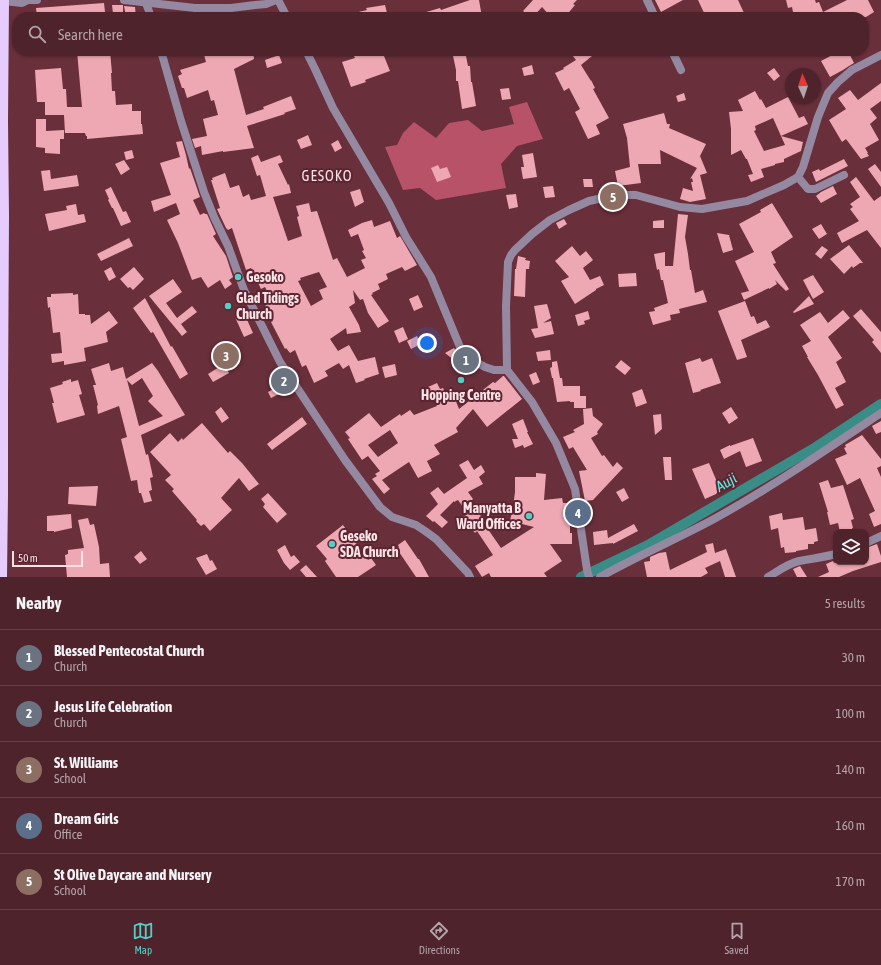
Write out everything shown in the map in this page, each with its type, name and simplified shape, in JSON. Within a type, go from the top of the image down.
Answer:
[{"type":"main road","points":[[2,577],[4,1]]},
{"type":"street","points":[[4,1],[22,3],[28,0],[37,0]]},
{"type":"street","points":[[124,0],[195,8],[232,8],[266,4],[277,0],[284,12]]},
{"type":"street","points":[[647,0],[653,12]]},
{"type":"street","points":[[146,3],[149,12]]},
{"type":"street","points":[[588,574],[575,489],[556,443],[532,402],[507,370],[506,306],[508,262],[511,255],[532,234],[550,220],[589,201],[616,195],[636,195],[680,207],[702,209],[747,201],[784,185],[798,177],[803,167],[818,117],[828,93],[852,70],[881,55]]},
{"type":"street","points":[[162,56],[204,192],[228,246],[244,290],[280,362],[345,460],[380,507],[392,518],[416,525],[436,539],[470,577]]},
{"type":"street","points":[[308,56],[333,108],[390,203],[406,237],[431,277],[460,347],[474,361],[484,367],[494,370],[507,370]]},
{"type":"street","points":[[674,56],[681,70]]},
{"type":"street","points":[[798,177],[808,189],[815,189],[844,175]]},
{"type":"street","points":[[600,577],[713,519],[752,497],[821,454],[881,413]]},
{"type":"street","points":[[869,542],[881,536]]},
{"type":"street","points":[[768,577],[784,567],[798,561],[833,555]]},
{"type":"shaded area","points":[[527,102],[543,139],[517,146],[501,164],[506,188],[436,200],[420,188],[403,190],[385,147],[397,145],[403,133],[414,122],[436,138],[449,123],[468,120],[482,131],[514,124],[509,107]]},
{"type":"building","points":[[470,0],[479,0],[481,12],[426,12],[440,8],[441,10]]},
{"type":"building","points":[[533,0],[577,0],[569,12],[546,12],[542,7],[538,12],[523,11]]},
{"type":"building","points":[[655,0],[683,0],[661,12]]},
{"type":"building","points":[[698,0],[738,0],[744,12],[727,12],[704,12]]},
{"type":"building","points":[[786,0],[815,0],[816,3],[819,2],[823,12],[793,12],[792,7],[788,8]]},
{"type":"building","points":[[847,0],[868,0],[874,12],[869,15],[869,12],[823,12]]},
{"type":"building","points":[[104,3],[105,12],[36,12],[36,8]]},
{"type":"building","points":[[112,5],[123,5],[123,12],[113,12]]},
{"type":"building","points":[[385,5],[387,12],[358,12],[367,10],[366,8]]},
{"type":"building","points":[[124,6],[135,7],[136,12],[125,12]]},
{"type":"building","points":[[77,56],[110,56],[112,91],[115,91],[116,105],[132,104],[132,111],[141,111],[143,134],[87,139],[85,133],[65,133],[64,115],[45,115],[45,102],[37,102],[35,70],[61,68],[63,89],[66,89],[67,107],[82,107]]},
{"type":"building","points":[[204,56],[254,56],[254,59],[234,69],[246,115],[264,109],[263,107],[291,96],[296,109],[247,126],[254,148],[202,155],[201,146],[195,148],[192,139],[207,136],[203,119],[218,115],[214,100],[211,101],[208,90],[187,98],[178,76],[182,74],[180,70],[206,62]]},
{"type":"building","points":[[279,56],[282,63],[267,68],[265,60]]},
{"type":"building","points":[[354,56],[384,56],[390,71],[351,87],[342,62],[355,58]]},
{"type":"building","points":[[453,56],[466,56],[468,66],[470,66],[471,82],[476,106],[462,109],[458,81],[456,81],[456,70]]},
{"type":"building","points":[[573,56],[592,56],[581,65],[591,80],[595,88],[593,89],[609,118],[596,125],[600,134],[588,139],[575,112],[580,109],[569,88],[564,91],[555,73],[564,69],[563,68],[576,60]]},
{"type":"building","points":[[830,56],[850,56],[854,63],[830,77],[821,61]]},
{"type":"building","points":[[532,65],[534,74],[524,76],[522,68]]},
{"type":"building","points":[[774,68],[780,76],[774,81],[767,73]]},
{"type":"building","points":[[881,83],[881,101],[870,109],[877,118],[870,124],[879,140],[865,148],[869,156],[861,159],[846,139],[842,142],[829,120],[846,109],[838,98],[850,90],[858,100]]},
{"type":"building","points":[[509,88],[511,99],[502,100],[500,89]]},
{"type":"building","points":[[755,91],[766,108],[785,98],[785,104],[792,104],[799,118],[804,116],[808,124],[781,136],[803,142],[801,151],[784,159],[784,162],[761,169],[764,177],[751,182],[748,175],[753,174],[747,159],[741,150],[731,155],[731,129],[729,112],[743,111],[738,100]],"holes":[[[773,118],[785,145],[764,151],[754,131],[756,130],[755,126]]]},
{"type":"building","points":[[684,93],[686,100],[678,102],[676,96]]},
{"type":"building","points":[[664,113],[667,124],[670,124],[669,128],[706,144],[700,156],[707,173],[700,175],[706,199],[690,202],[680,199],[683,188],[693,191],[691,182],[693,182],[692,178],[690,179],[697,168],[660,150],[661,164],[638,164],[641,183],[618,186],[615,171],[630,167],[627,138],[623,124]]},
{"type":"building","points":[[36,119],[46,119],[46,131],[64,130],[64,139],[60,139],[60,154],[45,153],[45,148],[36,147]]},
{"type":"building","points":[[308,135],[312,145],[301,149],[297,140]]},
{"type":"building","points":[[338,140],[342,148],[335,152],[331,144]]},
{"type":"building","points":[[182,141],[189,169],[190,168],[200,197],[193,200],[200,215],[204,213],[207,214],[216,234],[213,236],[226,256],[233,277],[229,280],[232,284],[225,289],[220,280],[208,288],[201,277],[192,280],[178,243],[167,220],[180,214],[176,203],[154,212],[151,201],[171,195],[160,163],[180,157],[176,142]]},
{"type":"building","points":[[132,150],[134,158],[126,160],[124,152]]},
{"type":"building","points":[[533,153],[537,177],[523,179],[521,167],[524,167],[522,155]]},
{"type":"building","points":[[258,155],[261,162],[280,155],[283,162],[278,164],[288,185],[289,184],[291,193],[273,197],[288,241],[302,236],[296,206],[309,203],[311,212],[317,211],[333,260],[337,258],[347,277],[365,268],[361,260],[366,258],[362,251],[364,250],[358,234],[351,237],[348,230],[372,220],[374,227],[390,221],[397,238],[400,236],[417,265],[405,271],[402,267],[386,274],[388,279],[378,284],[380,289],[371,295],[389,321],[378,328],[368,313],[363,299],[360,300],[353,290],[355,303],[349,307],[359,325],[361,332],[347,334],[346,328],[330,339],[338,351],[349,345],[358,361],[375,357],[379,374],[356,383],[349,365],[343,369],[339,363],[325,371],[328,376],[314,383],[306,365],[302,367],[295,350],[290,353],[286,348],[285,349],[271,322],[273,321],[265,306],[272,301],[265,287],[261,289],[251,268],[246,270],[232,228],[228,230],[226,228],[217,209],[220,208],[211,180],[213,180],[212,178],[225,173],[230,188],[239,185],[243,197],[249,194],[251,200],[266,196],[260,175],[257,176],[251,158]],"holes":[[[319,272],[327,287],[319,290],[323,299],[311,306],[298,281],[301,280],[300,278]]]},
{"type":"building","points":[[844,159],[848,166],[816,182],[812,172],[819,169],[820,171]]},
{"type":"building","points":[[124,160],[130,169],[121,175],[115,164]]},
{"type":"building","points":[[875,164],[881,172],[881,187],[868,169]]},
{"type":"building","points":[[438,165],[440,169],[447,167],[451,177],[437,182],[431,168]]},
{"type":"building","points":[[50,170],[51,179],[77,175],[79,186],[44,191],[41,171]]},
{"type":"building","points":[[856,177],[874,201],[881,196],[881,248],[867,230],[842,243],[837,233],[859,221],[850,209],[853,207],[850,204],[860,197],[850,182]]},
{"type":"building","points":[[583,179],[592,179],[593,187],[584,187]]},
{"type":"building","points":[[553,186],[555,197],[545,198],[543,187]]},
{"type":"building","points":[[833,186],[837,194],[821,203],[816,196]]},
{"type":"building","points":[[111,187],[123,212],[126,211],[131,222],[121,226],[108,200],[109,199],[105,190]]},
{"type":"building","points":[[360,189],[364,202],[355,207],[350,192]]},
{"type":"building","points":[[516,194],[518,207],[509,209],[506,195]]},
{"type":"building","points":[[772,203],[793,237],[771,252],[776,263],[773,264],[789,289],[786,291],[775,280],[777,284],[744,300],[741,293],[749,291],[735,261],[754,252],[739,224],[761,212],[760,210]]},
{"type":"building","points":[[76,204],[78,215],[84,214],[86,222],[49,231],[45,214],[67,210],[66,206]]},
{"type":"building","points":[[678,214],[688,215],[685,237],[695,293],[703,290],[707,302],[679,309],[680,313],[670,315],[671,320],[653,325],[649,312],[655,311],[654,308],[668,303],[663,280],[661,280],[659,269],[657,270],[654,254],[665,252],[665,266],[673,266]]},
{"type":"building","points":[[564,219],[567,224],[559,229],[556,223]]},
{"type":"building","points":[[664,220],[664,228],[653,228],[653,221]]},
{"type":"building","points":[[821,224],[827,234],[819,239],[812,229]]},
{"type":"building","points":[[717,233],[729,235],[733,250],[723,253]]},
{"type":"building","points":[[129,238],[133,246],[101,261],[97,254]]},
{"type":"building","points":[[849,245],[863,263],[860,263],[853,268],[852,266],[844,274],[830,259]]},
{"type":"building","points":[[572,246],[580,256],[586,251],[593,260],[583,268],[590,280],[600,276],[604,285],[575,304],[561,281],[569,277],[555,261]]},
{"type":"building","points":[[822,246],[828,250],[821,259],[815,254]]},
{"type":"building","points":[[518,256],[526,258],[525,260],[530,261],[529,269],[526,269],[525,297],[514,296],[515,269]]},
{"type":"building","points":[[111,267],[116,277],[109,281],[104,271]]},
{"type":"building","points":[[134,267],[144,279],[133,290],[130,287],[128,288],[120,279]]},
{"type":"building","points":[[636,273],[637,286],[619,287],[618,274]]},
{"type":"building","points":[[813,275],[824,292],[813,299],[803,280]]},
{"type":"building","points":[[173,279],[182,292],[166,303],[177,318],[192,306],[197,312],[181,324],[187,332],[182,336],[149,296]]},
{"type":"building","points":[[73,293],[73,295],[78,294],[79,314],[90,315],[91,324],[109,311],[118,323],[106,332],[108,342],[84,348],[86,361],[64,365],[64,361],[52,363],[51,354],[62,353],[60,332],[53,333],[50,307],[48,308],[47,297],[51,297],[51,294]]},
{"type":"building","points":[[418,295],[423,307],[414,311],[409,299]]},
{"type":"building","points":[[809,296],[814,304],[794,313],[793,312]]},
{"type":"building","points":[[145,298],[171,347],[172,346],[188,374],[180,379],[153,332],[151,333],[133,308]]},
{"type":"building","points":[[745,301],[751,317],[754,316],[757,324],[766,320],[770,327],[741,340],[747,357],[737,360],[718,311]]},
{"type":"building","points":[[547,304],[551,318],[543,323],[551,321],[554,334],[535,338],[531,329],[538,328],[534,306]]},
{"type":"building","points":[[861,309],[881,332],[881,353],[872,342],[874,340],[853,316]]},
{"type":"building","points":[[843,310],[850,318],[828,337],[842,358],[836,362],[846,382],[835,388],[844,405],[836,409],[802,346],[811,341],[800,325],[820,312],[828,323]]},
{"type":"building","points":[[588,311],[590,319],[584,321],[585,324],[578,326],[575,315]]},
{"type":"building","points":[[244,313],[253,333],[244,337],[235,317]]},
{"type":"building","points":[[403,327],[408,339],[399,343],[394,331]]},
{"type":"building","points":[[417,336],[421,344],[411,349],[407,341]]},
{"type":"building","points":[[454,348],[459,354],[468,371],[445,353]]},
{"type":"building","points":[[550,350],[551,360],[538,361],[536,352]]},
{"type":"building","points":[[700,358],[702,362],[712,358],[721,383],[693,393],[685,363]]},
{"type":"building","points":[[621,360],[631,368],[625,375],[615,367]]},
{"type":"building","points":[[557,361],[563,386],[580,386],[580,396],[586,396],[586,408],[574,408],[574,402],[570,401],[557,402],[550,368],[552,367],[552,362]]},
{"type":"building","points":[[109,363],[111,371],[123,367],[126,379],[152,363],[185,415],[141,435],[146,455],[148,454],[153,477],[150,478],[152,490],[149,491],[152,501],[144,503],[141,493],[139,493],[137,480],[131,481],[121,439],[127,437],[119,406],[98,414],[98,405],[93,385],[96,385],[91,369]],"holes":[[[142,378],[153,396],[148,401],[163,416],[139,426],[127,380],[132,385]]]},
{"type":"building","points":[[224,364],[229,373],[213,382],[208,374]]},
{"type":"building","points":[[395,364],[397,375],[385,378],[382,367]]},
{"type":"building","points":[[536,372],[540,382],[533,385],[529,375]]},
{"type":"building","points":[[504,376],[522,399],[487,427],[473,409],[456,428],[458,432],[434,445],[440,454],[427,461],[432,471],[418,478],[409,462],[382,480],[390,489],[384,494],[372,479],[377,476],[375,474],[380,471],[368,456],[362,460],[345,432],[369,413],[381,427],[400,414],[401,416],[410,410],[414,415],[437,406],[428,387],[437,383],[440,389],[443,388],[449,401],[455,399],[459,409],[493,382],[495,383]],"holes":[[[390,430],[398,443],[378,457],[368,445]]]},
{"type":"building","points":[[71,379],[71,382],[78,380],[82,394],[79,395],[85,415],[57,423],[50,388],[63,384],[62,382]]},
{"type":"building","points":[[287,382],[291,388],[271,398],[268,392]]},
{"type":"building","points":[[642,389],[647,403],[636,407],[632,393]]},
{"type":"building","points":[[221,407],[229,418],[222,423],[215,412]]},
{"type":"building","points":[[731,407],[738,418],[729,424],[722,413]]},
{"type":"building","points":[[592,408],[593,416],[603,424],[597,432],[598,434],[591,438],[602,456],[604,455],[613,467],[617,462],[623,468],[593,500],[585,501],[579,471],[587,470],[573,447],[569,449],[563,437],[575,432],[573,430],[584,424],[583,409]]},
{"type":"building","points":[[661,414],[662,429],[655,435],[653,415]]},
{"type":"building","points":[[302,417],[307,424],[272,450],[267,444]]},
{"type":"building","points":[[523,419],[533,444],[524,448],[523,445],[515,448],[512,439],[518,439],[512,424]]},
{"type":"building","points":[[881,421],[881,432],[876,434],[872,426]]},
{"type":"building","points":[[202,423],[228,453],[230,451],[242,463],[259,484],[249,491],[239,478],[221,498],[232,510],[210,531],[204,524],[201,526],[196,521],[197,520],[172,491],[174,489],[165,480],[171,475],[150,452],[170,433],[178,442],[182,438],[183,440]]},
{"type":"building","points":[[862,435],[881,459],[881,466],[877,468],[881,477],[881,524],[874,527],[869,514],[875,511],[860,478],[847,485],[835,459],[847,454],[844,448],[846,447],[845,445]]},
{"type":"building","points":[[753,438],[762,461],[746,467],[740,451],[724,459],[720,450],[730,445]]},
{"type":"building","points":[[663,457],[671,457],[672,480],[665,480]]},
{"type":"building","points":[[468,460],[474,470],[481,465],[485,472],[479,477],[483,484],[468,492],[473,499],[470,502],[487,524],[485,525],[501,548],[534,527],[510,521],[515,492],[515,477],[536,477],[536,473],[546,474],[544,500],[562,498],[563,503],[571,503],[573,515],[570,515],[570,533],[572,533],[572,544],[550,544],[562,561],[544,573],[547,577],[491,577],[489,573],[482,577],[475,566],[493,555],[477,531],[475,533],[463,517],[468,514],[458,500],[454,501],[440,515],[448,522],[442,528],[426,516],[438,504],[430,493],[438,487],[444,494],[467,478],[459,465]]},
{"type":"building","points":[[709,463],[720,489],[716,494],[705,499],[692,469]]},
{"type":"building","points":[[828,480],[831,488],[843,485],[854,519],[851,520],[852,529],[839,529],[838,523],[830,525],[828,512],[819,483]]},
{"type":"building","points":[[98,486],[96,506],[68,504],[69,487]]},
{"type":"building","points":[[624,488],[629,498],[622,502],[616,492]]},
{"type":"building","points":[[268,493],[287,514],[277,523],[263,507],[265,504],[261,499]]},
{"type":"building","points":[[782,513],[783,520],[803,517],[805,530],[816,528],[818,541],[814,542],[814,544],[808,544],[808,549],[785,553],[784,547],[781,548],[778,528],[771,530],[769,516]]},
{"type":"building","points":[[71,514],[72,528],[54,532],[47,531],[47,516]]},
{"type":"building","points":[[88,518],[90,525],[94,524],[99,547],[100,564],[109,563],[110,577],[67,577],[65,555],[68,554],[68,550],[84,548],[78,520]]},
{"type":"building","points":[[634,524],[638,531],[613,544],[594,545],[593,532],[607,530],[608,538]]},
{"type":"building","points":[[343,525],[368,560],[371,558],[376,565],[358,577],[336,577],[325,561],[327,559],[316,546]]},
{"type":"building","points":[[405,540],[419,559],[429,577],[416,577],[397,549],[399,547],[398,545]]},
{"type":"building","points":[[713,543],[715,553],[726,549],[736,577],[725,577],[720,561],[705,568],[708,573],[701,577],[647,577],[644,562],[650,561],[650,557],[666,552],[670,570],[707,552],[705,545]]},
{"type":"building","points":[[877,544],[881,556],[881,562],[839,577],[818,577],[829,572],[826,564],[833,561],[833,565],[869,565],[869,547]]},
{"type":"building","points":[[285,545],[291,557],[294,555],[300,562],[290,570],[284,563],[277,550]]},
{"type":"building","points":[[141,551],[147,559],[140,564],[134,557]]},
{"type":"building","points":[[207,554],[210,561],[212,560],[217,569],[206,575],[196,558]]},
{"type":"building","points":[[306,565],[317,577],[306,577],[300,570]]},
{"type":"building","points":[[800,566],[807,577],[797,577],[793,569]]},
{"type":"waterway","name":"Auji","points":[[581,577],[648,545],[816,447],[881,404]]},
{"type":"place","name":"St Olive Daycare and Nursery","points":[[613,197]]},
{"type":"place","name":"Gesoko","points":[[238,277]]},
{"type":"place","name":"Glad Tidings Church","points":[[228,306]]},
{"type":"place","name":"St. Williams","points":[[226,356]]},
{"type":"place","name":"Blessed Pentecostal Church","points":[[466,360]]},
{"type":"place","name":"Hopping Centre","points":[[461,380]]},
{"type":"place","name":"Jesus Life Celebration","points":[[284,381]]},
{"type":"place","name":"Dream Girls","points":[[578,513]]},
{"type":"place","name":"Manyatta B Ward Offices","points":[[529,516]]},
{"type":"place","name":"Geseko SDA Church","points":[[332,544]]},
{"type":"district","name":"GESOKO","points":[[327,175]]}]
